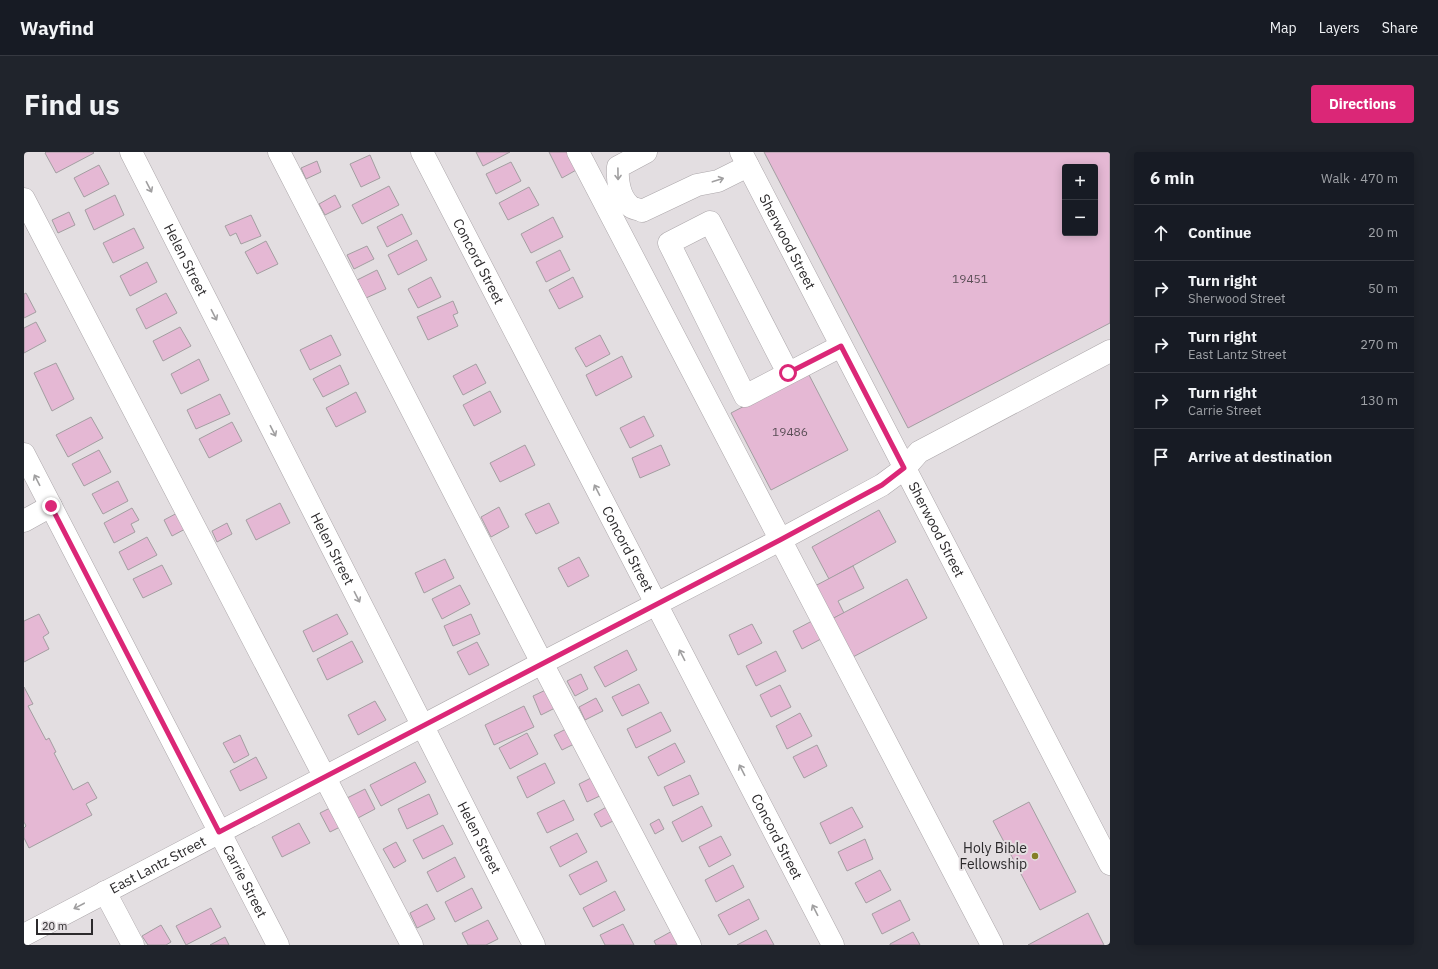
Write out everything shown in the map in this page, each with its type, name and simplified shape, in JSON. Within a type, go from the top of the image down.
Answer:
[{"type":"street","name":"Helen Street","points":[[131,152],[534,945]]},
{"type":"street","points":[[279,152],[542,663],[690,945]]},
{"type":"street","name":"Concord Street","points":[[422,152],[833,945]]},
{"type":"street","points":[[578,152],[992,945]]},
{"type":"street","points":[[646,152],[618,167],[618,178],[623,196],[631,207],[642,211],[697,185],[718,181],[744,159]]},
{"type":"street","name":"Sherwood Street","points":[[744,159],[1110,864]]},
{"type":"street","points":[[24,199],[412,945]]},
{"type":"street","points":[[788,373],[710,222],[669,243],[744,396],[841,346]]},
{"type":"street","name":"East Lantz Street","points":[[24,935],[422,725],[780,540],[882,485],[904,468],[918,452],[1110,351]]},
{"type":"street","name":"Carrie Street","points":[[24,454],[278,945]]},
{"type":"street","points":[[24,521],[51,506]]},
{"type":"street","points":[[106,892],[133,945]]},
{"type":"building","points":[[476,152],[510,152],[483,166]]},
{"type":"building","points":[[549,152],[570,152],[578,169],[562,178]]},
{"type":"building","points":[[764,152],[1110,152],[1110,323],[908,428]]},
{"type":"building","points":[[45,153],[94,153],[56,173]]},
{"type":"building","points":[[370,155],[380,178],[361,187],[350,164]]},
{"type":"building","points":[[317,161],[321,172],[306,179],[301,168]]},
{"type":"building","points":[[511,162],[521,181],[496,194],[486,174]]},
{"type":"building","points":[[99,165],[109,184],[84,197],[74,178]]},
{"type":"building","points":[[389,186],[399,205],[362,224],[352,205]]},
{"type":"building","points":[[529,187],[539,205],[508,220],[499,203]]},
{"type":"building","points":[[115,195],[124,215],[94,230],[85,210]]},
{"type":"building","points":[[335,195],[341,207],[325,215],[319,204]]},
{"type":"building","points":[[69,212],[75,225],[58,233],[52,220]]},
{"type":"building","points":[[402,214],[412,234],[387,247],[377,227]]},
{"type":"building","points":[[251,215],[261,236],[241,244],[236,233],[230,236],[225,226]]},
{"type":"building","points":[[553,217],[563,237],[531,253],[521,234]]},
{"type":"building","points":[[134,228],[144,248],[113,263],[103,243]]},
{"type":"building","points":[[417,240],[427,260],[398,275],[388,255]]},
{"type":"building","points":[[266,241],[278,264],[257,274],[245,252]]},
{"type":"building","points":[[367,246],[374,259],[354,269],[347,255]]},
{"type":"building","points":[[560,250],[570,270],[546,282],[536,262]]},
{"type":"building","points":[[147,262],[157,282],[130,296],[120,276]]},
{"type":"building","points":[[377,270],[386,289],[366,298],[357,280]]},
{"type":"building","points":[[431,277],[441,297],[418,308],[408,289]]},
{"type":"building","points":[[573,277],[583,297],[559,309],[549,290]]},
{"type":"building","points":[[26,293],[36,312],[24,318],[24,294]]},
{"type":"building","points":[[166,293],[177,313],[146,329],[136,309]]},
{"type":"building","points":[[453,301],[458,313],[453,315],[458,326],[428,340],[417,317]]},
{"type":"building","points":[[36,322],[46,341],[24,353],[24,328]]},
{"type":"building","points":[[180,327],[191,346],[163,361],[153,341]]},
{"type":"building","points":[[331,335],[341,355],[310,370],[300,350]]},
{"type":"building","points":[[600,335],[610,354],[586,367],[575,348]]},
{"type":"building","points":[[622,356],[632,377],[596,396],[586,375]]},
{"type":"building","points":[[199,359],[209,380],[181,394],[171,374]]},
{"type":"building","points":[[56,363],[74,399],[52,411],[34,373]]},
{"type":"building","points":[[476,364],[486,383],[463,395],[453,376]]},
{"type":"building","points":[[340,365],[349,384],[323,397],[313,379]]},
{"type":"building","points":[[808,373],[848,450],[771,490],[731,413]]},
{"type":"building","points":[[490,391],[501,412],[474,426],[463,405]]},
{"type":"building","points":[[356,392],[366,412],[336,427],[326,408]]},
{"type":"building","points":[[220,394],[230,414],[196,429],[187,410]]},
{"type":"building","points":[[644,416],[654,436],[630,448],[620,428]]},
{"type":"building","points":[[91,417],[103,438],[68,457],[56,435]]},
{"type":"building","points":[[232,422],[242,441],[209,458],[199,439]]},
{"type":"building","points":[[525,445],[535,465],[500,482],[490,463]]},
{"type":"building","points":[[661,445],[670,465],[640,478],[632,458]]},
{"type":"building","points":[[99,450],[111,472],[84,486],[72,464]]},
{"type":"building","points":[[118,481],[128,501],[103,514],[92,494]]},
{"type":"building","points":[[280,503],[290,523],[256,540],[246,520]]},
{"type":"building","points":[[549,503],[559,523],[536,534],[525,514]]},
{"type":"building","points":[[499,507],[509,527],[491,537],[481,517]]},
{"type":"building","points":[[132,508],[139,520],[131,524],[135,532],[114,543],[104,523]]},
{"type":"building","points":[[879,510],[896,542],[829,579],[812,547]]},
{"type":"building","points":[[181,511],[189,527],[172,536],[164,520]]},
{"type":"building","points":[[227,523],[232,534],[217,542],[212,531]]},
{"type":"building","points":[[147,537],[157,555],[128,570],[119,552]]},
{"type":"building","points":[[579,557],[589,576],[568,587],[558,568]]},
{"type":"building","points":[[445,559],[454,578],[424,593],[415,573]]},
{"type":"building","points":[[162,565],[172,584],[143,598],[133,579]]},
{"type":"building","points":[[853,566],[864,588],[838,601],[844,613],[830,620],[813,587]]},
{"type":"building","points":[[907,579],[927,618],[851,658],[830,620]]},
{"type":"building","points":[[460,585],[470,604],[442,619],[432,599]]},
{"type":"building","points":[[39,614],[49,633],[43,637],[49,649],[24,662],[24,621]]},
{"type":"building","points":[[337,614],[348,634],[313,652],[303,631]]},
{"type":"building","points":[[471,614],[480,634],[453,646],[444,626]]},
{"type":"building","points":[[812,621],[821,639],[802,649],[793,631]]},
{"type":"building","points":[[752,624],[762,643],[738,655],[729,635]]},
{"type":"building","points":[[352,641],[363,662],[327,680],[317,659]]},
{"type":"building","points":[[477,642],[489,665],[469,675],[457,652]]},
{"type":"building","points":[[627,650],[637,670],[605,687],[594,667]]},
{"type":"building","points":[[776,651],[786,671],[756,686],[746,666]]},
{"type":"building","points":[[581,674],[588,689],[575,696],[567,681]]},
{"type":"building","points":[[639,684],[649,703],[622,716],[612,697]]},
{"type":"building","points":[[780,685],[791,707],[771,717],[760,695]]},
{"type":"building","points":[[24,687],[33,704],[28,706],[46,740],[49,738],[56,752],[54,753],[73,790],[88,782],[97,798],[86,804],[92,815],[29,848],[24,838],[24,828],[26,826],[24,822]]},
{"type":"building","points":[[550,688],[559,706],[541,715],[533,696]]},
{"type":"building","points":[[596,698],[603,711],[585,720],[579,707]]},
{"type":"building","points":[[375,701],[386,720],[358,735],[348,715]]},
{"type":"building","points":[[524,706],[534,727],[494,745],[485,725]]},
{"type":"building","points":[[661,712],[671,731],[636,748],[627,729]]},
{"type":"building","points":[[800,713],[812,736],[787,749],[776,726]]},
{"type":"building","points":[[570,727],[578,742],[562,750],[554,735]]},
{"type":"building","points":[[527,733],[538,754],[510,769],[499,748]]},
{"type":"building","points":[[240,735],[249,755],[234,763],[223,743]]},
{"type":"building","points":[[675,743],[685,762],[658,776],[648,757]]},
{"type":"building","points":[[817,745],[827,766],[804,778],[793,757]]},
{"type":"building","points":[[256,757],[267,778],[240,791],[230,771]]},
{"type":"building","points":[[415,762],[426,782],[381,806],[370,785]]},
{"type":"building","points":[[545,763],[555,783],[527,798],[517,777]]},
{"type":"building","points":[[690,775],[699,794],[673,806],[664,787]]},
{"type":"building","points":[[595,776],[604,794],[587,802],[579,784]]},
{"type":"building","points":[[365,789],[375,809],[358,818],[347,798]]},
{"type":"building","points":[[429,794],[438,814],[407,829],[398,809]]},
{"type":"building","points":[[564,800],[574,820],[547,833],[537,813]]},
{"type":"building","name":"Holy Bible Fellowship","points":[[1029,802],[1076,892],[1040,910],[993,821]]},
{"type":"building","points":[[610,805],[617,819],[601,827],[594,814]]},
{"type":"building","points":[[334,806],[344,825],[330,832],[320,813]]},
{"type":"building","points":[[702,806],[712,826],[682,842],[672,822]]},
{"type":"building","points":[[852,807],[863,827],[830,844],[820,823]]},
{"type":"building","points":[[659,819],[664,829],[655,834],[650,824]]},
{"type":"building","points":[[299,823],[310,843],[282,857],[272,837]]},
{"type":"building","points":[[443,825],[453,844],[423,859],[413,840]]},
{"type":"building","points":[[577,833],[587,852],[560,867],[550,847]]},
{"type":"building","points":[[721,836],[731,855],[709,867],[699,847]]},
{"type":"building","points":[[865,839],[873,859],[847,871],[838,852]]},
{"type":"building","points":[[396,842],[406,861],[394,868],[383,849]]},
{"type":"building","points":[[455,857],[465,877],[437,892],[427,872]]},
{"type":"building","points":[[597,861],[607,881],[580,895],[569,875]]},
{"type":"building","points":[[733,865],[744,887],[716,902],[705,880]]},
{"type":"building","points":[[880,870],[891,890],[866,903],[855,883]]},
{"type":"building","points":[[472,888],[482,908],[455,922],[445,902]]},
{"type":"building","points":[[615,891],[625,910],[593,927],[583,908]]},
{"type":"building","points":[[749,899],[759,919],[729,935],[718,915]]},
{"type":"building","points":[[900,900],[910,920],[882,934],[872,914]]},
{"type":"building","points":[[427,904],[435,919],[417,928],[410,913]]},
{"type":"building","points":[[211,908],[221,927],[186,945],[176,926]]},
{"type":"building","points":[[1088,913],[1104,945],[1028,945]]},
{"type":"building","points":[[488,920],[498,939],[486,945],[468,945],[462,933]]},
{"type":"building","points":[[623,924],[634,945],[605,945],[600,935]]},
{"type":"building","points":[[161,925],[171,942],[166,945],[148,945],[142,936]]},
{"type":"building","points":[[674,930],[682,945],[656,945],[654,941]]},
{"type":"building","points":[[766,930],[774,945],[737,945]]},
{"type":"building","points":[[913,932],[920,945],[890,945],[890,944]]},
{"type":"building","points":[[225,937],[229,945],[210,945]]},
{"type":"place","name":"Holy Bible Fellowship","points":[[1035,856]]},
{"type":"route","points":[[51,506],[219,832],[656,603],[780,540],[882,485],[904,468],[841,346],[788,373]]}]
